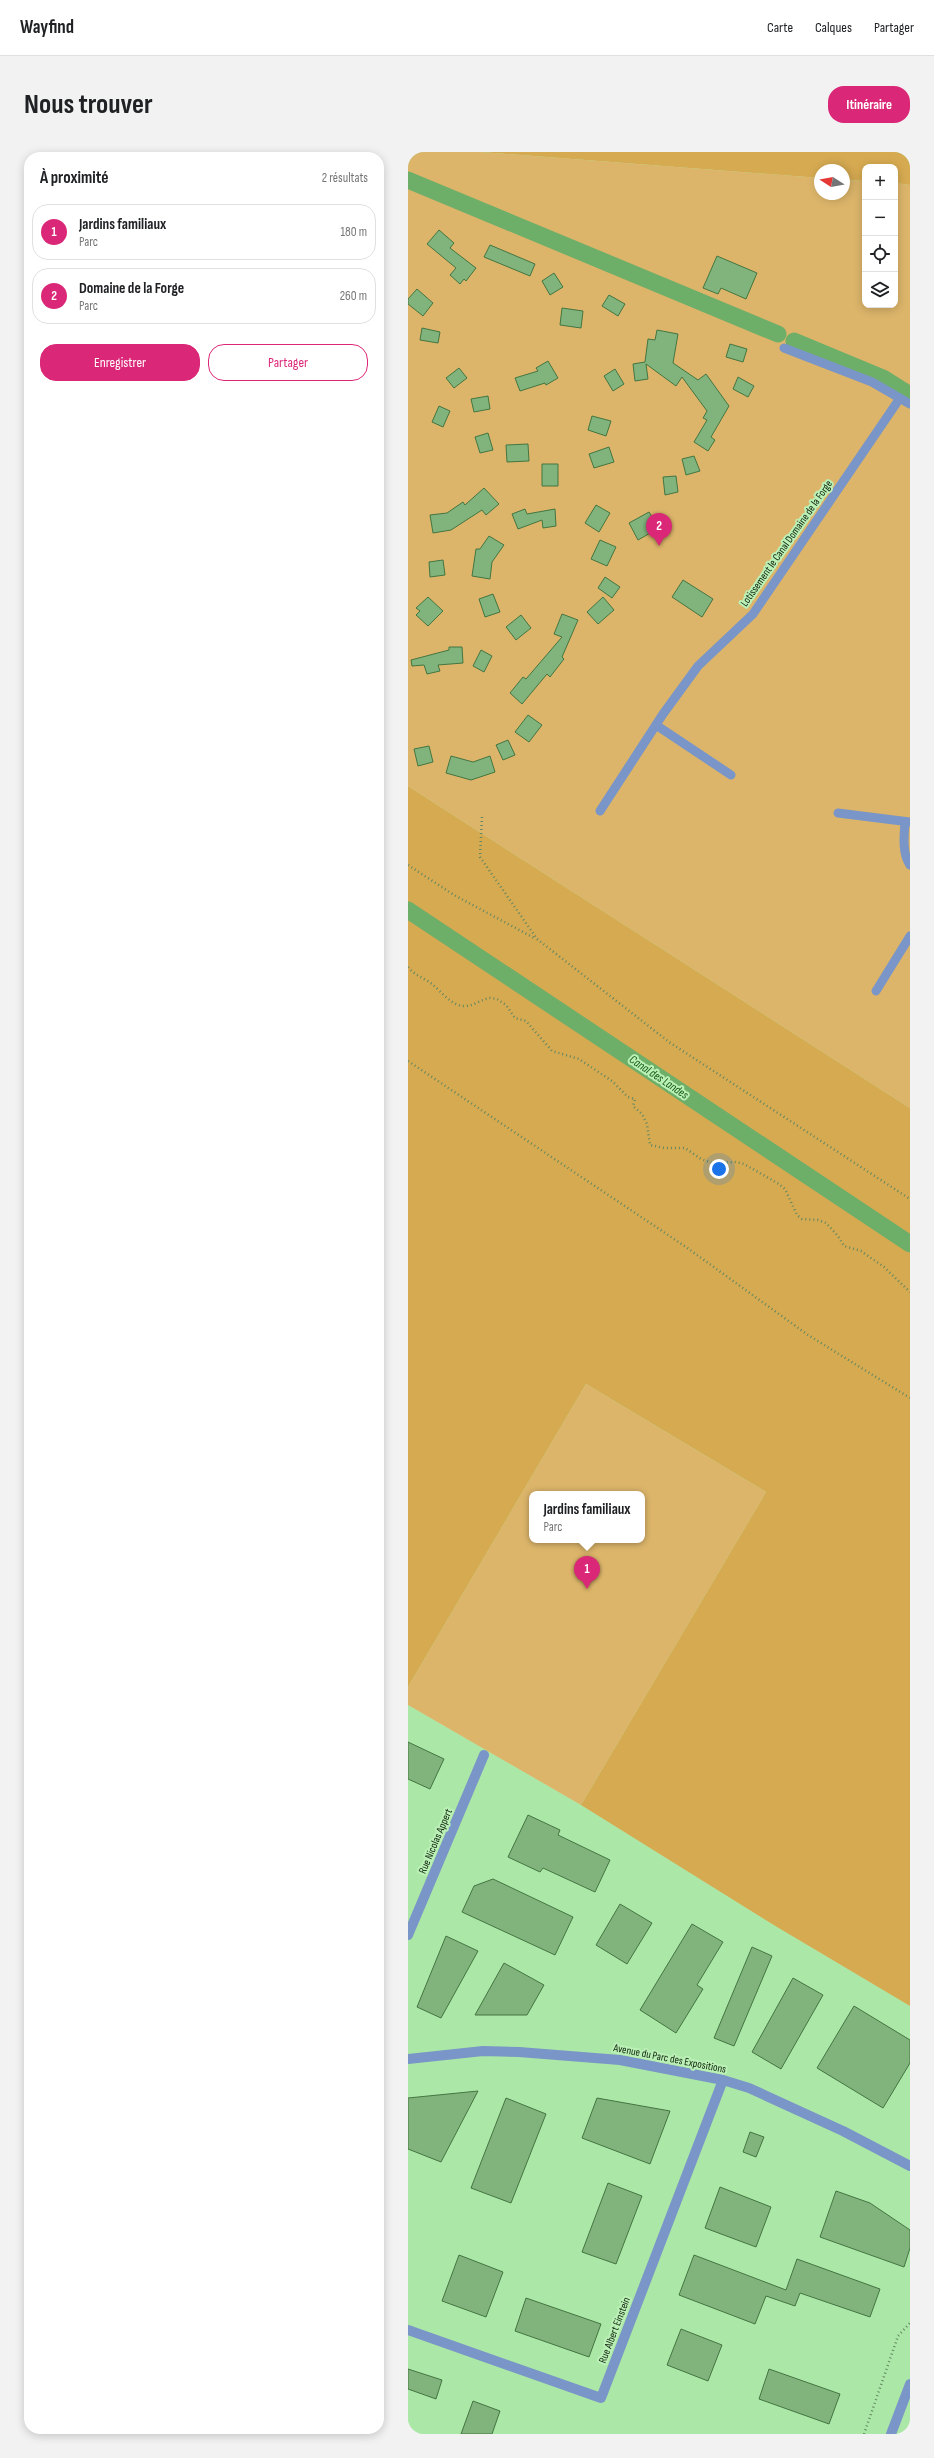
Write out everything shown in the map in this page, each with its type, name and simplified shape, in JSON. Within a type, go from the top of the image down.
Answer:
[{"type":"street","name":"Rue Nicolas Appert","points":[[408,1935],[484,1755]]},
{"type":"street","name":"Avenue du Parc des Expositions","points":[[408,2059],[483,2051],[519,2052],[620,2060],[724,2080],[749,2088],[843,2131],[910,2166]]},
{"type":"street","name":"Rue Albert Einstein","points":[[408,2330],[601,2398],[724,2080]]},
{"type":"street","points":[[891,2434],[910,2384]]},
{"type":"lane","points":[[784,348],[872,382],[910,404]]},
{"type":"lane","name":"Lotissement le Canal Domaine de la Forge","points":[[600,811],[656,725],[698,666],[753,614],[900,398]]},
{"type":"lane","points":[[656,725],[732,775]]},
{"type":"lane","points":[[838,813],[907,822],[904,838],[907,860],[910,865]]},
{"type":"lane","points":[[876,991],[910,936]]},
{"type":"path","points":[[482,817],[480,857],[536,939]]},
{"type":"path","points":[[408,865],[454,895],[536,939],[669,1042],[910,1199]]},
{"type":"path","points":[[408,967],[418,977],[433,985],[443,996],[461,1006],[467,1006],[490,998],[504,1003],[515,1018],[526,1020],[549,1049],[558,1055],[579,1059],[612,1081],[628,1097],[635,1099],[633,1106],[642,1114],[647,1124],[650,1145],[670,1149],[685,1148],[701,1159],[712,1163],[738,1162],[777,1182],[785,1190],[793,1210],[799,1217],[826,1223],[838,1236],[844,1246],[860,1251],[884,1267],[910,1292]]},
{"type":"path","points":[[408,1060],[686,1247],[808,1335],[910,1398]]},
{"type":"path","points":[[864,2434],[898,2336],[910,2323]]},
{"type":"shaded area","points":[[408,152],[481,152],[814,178],[814,200],[850,200],[850,180],[862,181],[862,308],[898,308],[898,183],[910,185],[910,1108],[408,786]]},
{"type":"shaded area","points":[[481,152],[910,152],[910,185],[898,183],[898,164],[862,164],[862,181],[850,180],[850,164],[814,164],[814,178]]},
{"type":"shaded area","points":[[408,786],[910,1108],[910,2006],[777,1927],[581,1805],[766,1492],[586,1384],[408,1687]]},
{"type":"shaded area","points":[[586,1384],[766,1492],[581,1805],[408,1705],[408,1687]]},
{"type":"shaded area","points":[[408,1705],[581,1805],[777,1927],[910,2006],[910,2434],[408,2434]]},
{"type":"building","points":[[439,230],[454,243],[450,248],[476,268],[466,281],[464,279],[460,284],[450,275],[456,268],[427,244]]},
{"type":"building","points":[[490,245],[535,264],[530,276],[484,257]]},
{"type":"building","points":[[717,256],[757,273],[746,299],[721,288],[718,294],[703,288]]},
{"type":"building","points":[[554,273],[563,287],[550,295],[542,281]]},
{"type":"building","points":[[417,289],[433,303],[423,316],[408,304],[408,299]]},
{"type":"building","points":[[609,295],[625,304],[618,316],[602,306]]},
{"type":"building","points":[[562,308],[583,311],[581,328],[560,325]]},
{"type":"building","points":[[422,328],[440,332],[438,343],[420,340]]},
{"type":"building","points":[[657,330],[678,334],[673,363],[698,380],[706,374],[729,406],[711,437],[715,440],[708,451],[694,442],[707,420],[703,418],[707,411],[682,377],[676,386],[646,364],[648,379],[635,381],[633,364],[645,362],[648,339],[655,340]]},
{"type":"building","points":[[730,344],[747,349],[743,362],[726,357]]},
{"type":"building","points":[[548,361],[558,378],[546,385],[545,383],[520,391],[515,378],[538,371],[536,368]]},
{"type":"building","points":[[459,368],[467,378],[454,388],[446,378]]},
{"type":"building","points":[[615,369],[624,384],[613,391],[604,376]]},
{"type":"building","points":[[738,377],[754,386],[748,397],[733,389]]},
{"type":"building","points":[[488,396],[490,409],[474,412],[471,399]]},
{"type":"building","points":[[439,406],[450,411],[443,427],[432,422]]},
{"type":"building","points":[[592,416],[611,421],[606,436],[588,430]]},
{"type":"building","points":[[488,433],[493,450],[480,453],[475,437]]},
{"type":"building","points":[[528,444],[529,461],[507,462],[506,445]]},
{"type":"building","points":[[609,447],[614,462],[594,468],[589,454]]},
{"type":"building","points":[[694,456],[700,471],[686,475],[682,459]]},
{"type":"building","points":[[542,464],[558,464],[558,486],[542,486]]},
{"type":"building","points":[[676,476],[678,492],[665,495],[663,477]]},
{"type":"building","points":[[484,488],[499,504],[486,515],[482,510],[451,530],[433,533],[430,515],[447,513],[463,502],[465,505]]},
{"type":"building","points":[[596,505],[610,513],[599,532],[585,523]]},
{"type":"building","points":[[525,509],[527,514],[555,509],[556,526],[543,528],[542,520],[518,529],[512,514]]},
{"type":"building","points":[[649,512],[659,528],[638,540],[629,523]]},
{"type":"building","points":[[489,536],[504,545],[492,562],[490,579],[472,576],[476,549],[480,549]]},
{"type":"building","points":[[600,540],[616,547],[607,566],[591,559]]},
{"type":"building","points":[[443,560],[445,575],[430,577],[429,562]]},
{"type":"building","points":[[605,577],[620,587],[612,598],[598,588]]},
{"type":"building","points":[[683,580],[713,599],[702,617],[672,597]]},
{"type":"building","points":[[493,594],[500,612],[485,617],[479,599]]},
{"type":"building","points":[[428,597],[443,611],[428,626],[416,615],[420,611],[416,608]]},
{"type":"building","points":[[603,597],[614,610],[598,624],[587,612]]},
{"type":"building","points":[[562,614],[578,620],[562,657],[564,659],[550,677],[547,674],[522,704],[510,693],[523,677],[526,679],[562,637],[554,634]]},
{"type":"building","points":[[521,615],[531,628],[516,640],[506,627]]},
{"type":"building","points":[[449,647],[462,647],[463,663],[438,665],[440,671],[427,674],[424,665],[412,666],[411,660],[449,650]]},
{"type":"building","points":[[481,650],[492,656],[484,672],[473,666]]},
{"type":"building","points":[[528,715],[542,725],[529,742],[515,732]]},
{"type":"building","points":[[508,740],[515,755],[503,760],[496,745]]},
{"type":"building","points":[[429,746],[433,762],[418,766],[414,749]]},
{"type":"building","points":[[451,756],[473,762],[490,756],[495,772],[471,780],[446,773]]},
{"type":"building","points":[[408,1742],[444,1759],[430,1789],[408,1779]]},
{"type":"building","points":[[528,1815],[560,1830],[558,1835],[610,1860],[595,1892],[543,1868],[540,1872],[508,1857]]},
{"type":"building","points":[[493,1879],[573,1917],[555,1955],[462,1912],[474,1886]]},
{"type":"building","points":[[620,1904],[652,1923],[627,1964],[596,1945]]},
{"type":"building","points":[[692,1924],[723,1942],[697,1985],[703,1989],[676,2033],[640,2010]]},
{"type":"building","points":[[446,1936],[478,1951],[441,2018],[417,2007]]},
{"type":"building","points":[[752,1947],[772,1956],[734,2046],[714,2038]]},
{"type":"building","points":[[504,1963],[544,1985],[527,2015],[475,2015]]},
{"type":"building","points":[[793,1978],[823,1995],[781,2069],[752,2052]]},
{"type":"building","points":[[854,2006],[910,2040],[910,2063],[883,2108],[817,2068]]},
{"type":"building","points":[[478,2091],[441,2162],[408,2149],[408,2098]]},
{"type":"building","points":[[506,2098],[546,2114],[511,2203],[471,2188]]},
{"type":"building","points":[[597,2098],[670,2111],[650,2164],[582,2138]]},
{"type":"building","points":[[750,2132],[764,2137],[756,2157],[743,2152]]},
{"type":"building","points":[[608,2183],[642,2196],[616,2264],[582,2252]]},
{"type":"building","points":[[720,2187],[771,2207],[756,2247],[705,2228]]},
{"type":"building","points":[[836,2191],[870,2203],[910,2230],[910,2248],[904,2267],[820,2237]]},
{"type":"building","points":[[459,2255],[503,2272],[486,2317],[442,2301]]},
{"type":"building","points":[[694,2255],[786,2290],[797,2259],[880,2289],[870,2317],[800,2293],[795,2306],[766,2296],[755,2324],[679,2295]]},
{"type":"building","points":[[526,2298],[601,2324],[589,2357],[515,2331]]},
{"type":"building","points":[[681,2329],[722,2345],[708,2381],[667,2365]]},
{"type":"building","points":[[408,2369],[442,2380],[436,2399],[408,2389]]},
{"type":"building","points":[[769,2369],[840,2394],[829,2424],[759,2399]]},
{"type":"building","points":[[473,2401],[500,2411],[492,2434],[461,2434]]},
{"type":"waterway","points":[[408,180],[778,334]]},
{"type":"waterway","points":[[794,341],[883,378],[910,395]]},
{"type":"waterway","name":"Canal des Landes","points":[[408,910],[910,1244]]},
{"type":"place","name":"Domaine de la Forge","points":[[659,546]]},
{"type":"place","name":"Jardins familiaux","points":[[587,1589]]}]
